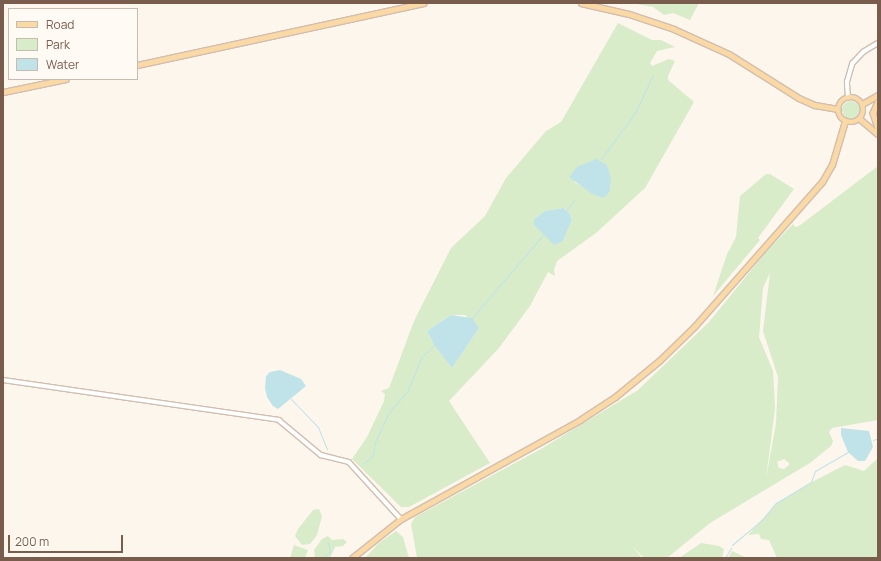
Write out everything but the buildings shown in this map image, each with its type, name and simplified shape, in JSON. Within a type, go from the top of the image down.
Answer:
[{"type":"main road","points":[[138,65],[423,3]]},
{"type":"main road","points":[[581,3],[629,14],[674,29],[729,54],[799,98],[815,106],[838,109]]},
{"type":"main road","points":[[3,92],[61,80]]},
{"type":"main road","points":[[862,104],[878,95]]},
{"type":"main road","points":[[848,98],[857,99],[862,104],[863,111],[860,118],[855,122],[846,122],[840,116],[838,109],[840,103],[848,98]]},
{"type":"main road","points":[[878,102],[873,113],[878,128]]},
{"type":"main road","points":[[860,118],[878,134]]},
{"type":"main road","points":[[352,558],[400,519],[580,420],[619,394],[659,361],[695,326],[822,182],[832,165],[846,122]]},
{"type":"street","points":[[848,98],[847,82],[852,64],[863,52],[878,43]]},
{"type":"street","points":[[3,380],[279,420],[321,455],[349,462],[400,519]]},
{"type":"green space","points":[[631,3],[699,3],[690,20],[673,13],[664,15],[653,7]]},
{"type":"green space","points":[[618,23],[652,40],[661,40],[675,47],[657,51],[650,63],[652,66],[669,59],[675,61],[668,76],[668,80],[694,102],[645,188],[596,233],[557,261],[554,270],[555,276],[548,272],[530,306],[499,348],[449,401],[490,463],[409,507],[401,507],[352,459],[367,437],[384,401],[385,394],[381,391],[389,388],[414,321],[451,248],[485,216],[506,178],[546,131],[561,122]],"holes":[[[607,165],[611,186],[604,198],[574,182]],[[563,208],[569,212],[572,220],[563,241],[534,219],[545,211]],[[451,315],[465,315],[479,328],[452,368],[434,345],[427,331]]]},
{"type":"green space","points":[[851,101],[857,104],[860,110],[857,116],[851,119],[845,116],[842,110],[845,104]]},
{"type":"green space","points":[[878,166],[878,420],[832,428],[829,432],[833,441],[831,446],[810,463],[710,523],[667,558],[644,558],[632,546],[642,558],[417,558],[411,524],[415,517],[541,449],[638,390],[709,322],[765,253],[793,224],[795,227],[799,226]],"holes":[[[770,273],[763,331],[778,377],[776,423],[766,479],[775,409],[774,387],[773,371],[759,337],[763,288]],[[784,459],[790,464],[784,469],[779,468],[777,462]]]},
{"type":"green space","points":[[766,174],[770,174],[794,189],[758,238],[760,240],[713,296],[727,254],[736,237],[740,196]]},
{"type":"green space","points":[[878,458],[878,558],[777,558],[769,540],[761,539],[759,534],[748,535],[776,504],[808,484],[845,465],[864,471]]},
{"type":"green space","points":[[319,509],[322,516],[317,535],[310,544],[302,545],[295,536],[298,529],[313,510]]},
{"type":"green space","points":[[396,531],[403,537],[409,558],[365,558],[379,543]]},
{"type":"green space","points":[[328,536],[332,540],[343,539],[347,542],[343,546],[335,547],[330,558],[315,558],[314,550],[322,539]]},
{"type":"green space","points":[[701,543],[719,546],[724,549],[722,558],[679,558]]},
{"type":"green space","points":[[294,545],[308,550],[305,558],[290,558]]},
{"type":"green space","points":[[732,551],[747,558],[728,558]]},
{"type":"water","points":[[596,159],[607,165],[611,179],[610,191],[604,198],[592,194],[569,177],[577,167]]},
{"type":"water","points":[[563,208],[569,212],[572,220],[563,241],[554,245],[534,225],[534,219],[545,211]]},
{"type":"water","points":[[451,315],[472,318],[479,328],[452,368],[434,345],[427,331]]},
{"type":"water","points":[[280,370],[301,379],[306,386],[278,409],[273,406],[267,397],[265,388],[266,376],[270,372]]},
{"type":"water","points":[[841,428],[869,431],[873,447],[865,461],[858,461],[848,452],[841,435]]},
{"type":"waterway","points":[[601,159],[635,113],[653,75]]},
{"type":"waterway","points":[[567,209],[574,201]]},
{"type":"waterway","points":[[472,318],[543,235]]},
{"type":"waterway","points":[[363,464],[373,455],[375,442],[389,412],[407,392],[422,357],[434,345]]},
{"type":"waterway","points":[[291,399],[318,427],[327,449]]},
{"type":"waterway","points":[[873,440],[878,438]]},
{"type":"waterway","points":[[732,545],[762,520],[776,503],[811,482],[815,471],[848,452]]},
{"type":"waterway","points":[[321,558],[330,552],[328,542]]},
{"type":"waterway","points":[[725,558],[731,548]]}]
